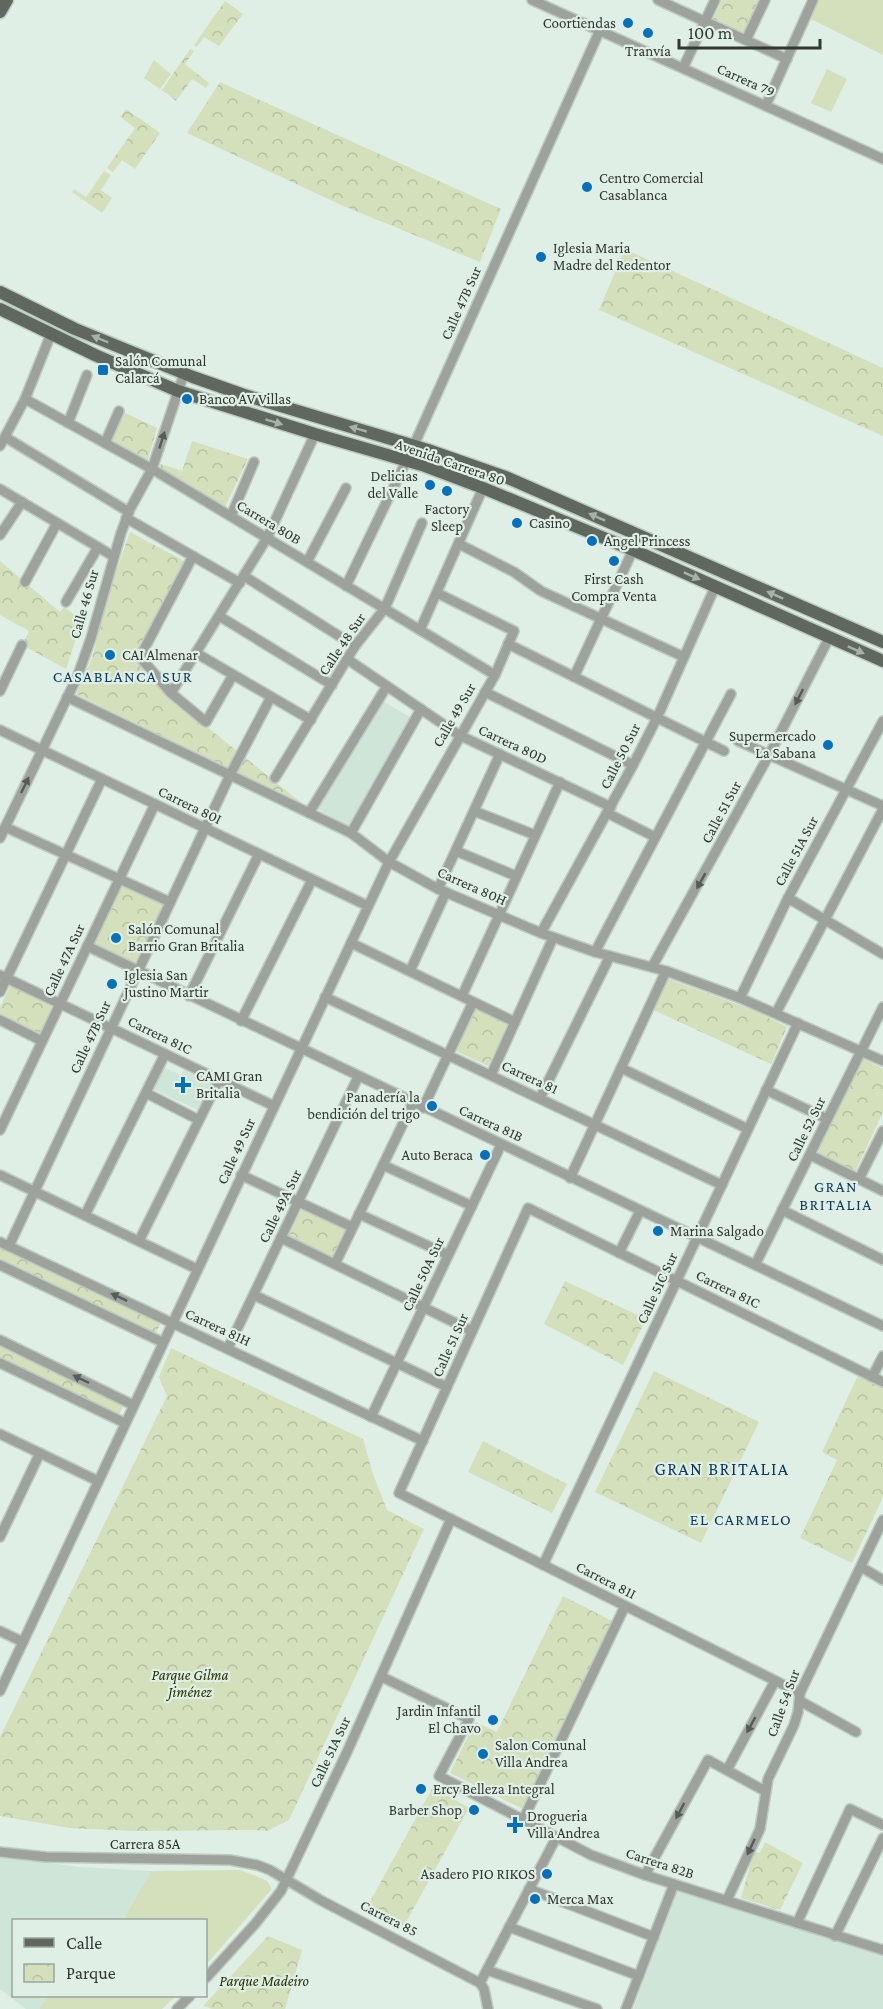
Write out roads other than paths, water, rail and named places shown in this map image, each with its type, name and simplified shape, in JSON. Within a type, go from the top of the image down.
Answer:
[{"type":"main road","points":[[0,12],[7,0]]},
{"type":"main road","name":"Avenida Carrera 80","points":[[0,292],[75,329],[184,374],[244,395],[414,445],[508,478],[883,642]]},
{"type":"main road","name":"Avenida Carrera 80","points":[[0,309],[178,391],[406,461],[483,488],[633,550],[828,641],[883,662]]},
{"type":"main road","points":[[659,562],[666,547]]},
{"type":"main road","points":[[828,641],[829,618]]},
{"type":"main road","points":[[828,641],[844,625]]},
{"type":"street","name":"Carrera 79","points":[[533,0],[883,159]]},
{"type":"street","points":[[658,0],[787,59]]},
{"type":"street","points":[[683,68],[715,0]]},
{"type":"street","points":[[746,40],[765,0]]},
{"type":"street","points":[[766,105],[813,0]]},
{"type":"street","name":"Calle 47B Sur","points":[[346,586],[414,445],[600,30]]},
{"type":"street","points":[[51,334],[25,399],[3,442],[193,556],[242,579],[356,646]]},
{"type":"street","name":"Calle 46 Sur","points":[[0,838],[78,675],[91,638],[113,556],[128,515],[152,469],[184,374]]},
{"type":"street","points":[[68,423],[87,375]]},
{"type":"street","name":"Carrera 80B","points":[[25,399],[152,469],[495,675]]},
{"type":"street","points":[[105,443],[119,411]]},
{"type":"street","points":[[171,693],[267,538],[315,434]]},
{"type":"street","points":[[231,516],[254,462]]},
{"type":"street","points":[[307,562],[346,488]]},
{"type":"street","points":[[420,630],[483,488]]},
{"type":"street","points":[[0,489],[113,556]]},
{"type":"street","points":[[0,535],[22,502]]},
{"type":"street","points":[[24,582],[57,523]]},
{"type":"street","name":"Calle 48 Sur","points":[[275,778],[347,659],[385,608],[422,523]]},
{"type":"street","points":[[459,544],[514,572],[541,591],[684,657]]},
{"type":"street","points":[[66,602],[98,547]]},
{"type":"street","points":[[574,677],[633,550]]},
{"type":"street","points":[[193,556],[140,657],[171,693],[206,722],[233,675]]},
{"type":"street","name":"Calle 50 Sur","points":[[541,933],[657,718],[716,587]]},
{"type":"street","name":"Calle 49 Sur","points":[[0,1691],[389,862],[495,675],[514,631],[437,593]]},
{"type":"street","points":[[219,616],[332,685]]},
{"type":"street","name":"Calle 51 Sur","points":[[652,967],[769,755],[828,641]]},
{"type":"street","points":[[508,644],[724,751]]},
{"type":"street","points":[[1,687],[22,645]]},
{"type":"street","points":[[196,653],[311,720]]},
{"type":"street","name":"Carrera 80D","points":[[347,659],[459,735],[560,782],[655,837]]},
{"type":"street","points":[[309,813],[387,686]]},
{"type":"street","points":[[485,692],[633,765]]},
{"type":"street","points":[[595,952],[731,694]]},
{"type":"street","name":"Carrera 80H","points":[[67,697],[351,833],[389,862],[442,890],[553,938],[666,971],[740,998],[883,1061]]},
{"type":"street","name":"Calle 47B Sur","points":[[4,1244],[34,1191],[230,775],[271,697]]},
{"type":"street","points":[[351,833],[421,709]]},
{"type":"street","name":"Calle 51A Sur","points":[[740,998],[788,898],[883,721]]},
{"type":"street","name":"Carrera 80I","points":[[0,730],[368,906]]},
{"type":"street","points":[[738,741],[883,807],[776,1013]]},
{"type":"street","points":[[410,971],[456,850],[500,754]]},
{"type":"street","points":[[0,992],[3,977],[102,779]]},
{"type":"street","points":[[462,996],[560,782]]},
{"type":"street","name":"Calle 47A Sur","points":[[0,1130],[155,804]]},
{"type":"street","points":[[474,811],[535,835]]},
{"type":"street","points":[[5,827],[170,902]]},
{"type":"street","points":[[456,850],[516,876]]},
{"type":"street","points":[[189,996],[259,854]]},
{"type":"street","points":[[242,1021],[312,879]]},
{"type":"street","points":[[788,898],[883,954]]},
{"type":"street","points":[[491,1075],[553,938]]},
{"type":"street","points":[[351,943],[515,1022]]},
{"type":"street","name":"Carrera 81B","points":[[87,946],[300,1050],[883,1326]]},
{"type":"street","points":[[540,1098],[610,956]]},
{"type":"street","points":[[570,1178],[666,971]]},
{"type":"street","name":"Carrera 81C","points":[[3,977],[274,1106]]},
{"type":"street","name":"Carrera 81","points":[[325,997],[722,1185]]},
{"type":"street","points":[[423,1108],[473,1002]]},
{"type":"street","name":"Calle 52 Sur","points":[[755,1265],[883,1007]]},
{"type":"street","points":[[0,1020],[42,1041]]},
{"type":"street","name":"Calle 51C Sur","points":[[543,1565],[798,1023]]},
{"type":"street","points":[[86,1215],[165,1054]]},
{"type":"street","points":[[621,1068],[748,1129]]},
{"type":"street","name":"Calle 49A Sur","points":[[228,1348],[358,1077]]},
{"type":"street","points":[[139,1241],[219,1080]]},
{"type":"street","points":[[766,1090],[827,1119]]},
{"type":"street","points":[[146,1092],[199,1120]]},
{"type":"street","points":[[335,1264],[413,1103]]},
{"type":"street","points":[[859,1179],[883,1132]]},
{"type":"street","name":"Calle 50A Sur","points":[[371,1417],[501,1145]]},
{"type":"street","points":[[810,1155],[883,1191]]},
{"type":"street","points":[[383,1165],[471,1206]]},
{"type":"street","points":[[0,1175],[197,1269]]},
{"type":"street","points":[[241,1175],[352,1227]]},
{"type":"street","name":"Calle 51 Sur","points":[[399,1493],[528,1208]]},
{"type":"street","name":"Carrera 81C","points":[[528,1208],[883,1382]]},
{"type":"street","points":[[619,1253],[640,1210]]},
{"type":"street","points":[[782,1210],[883,1260]]},
{"type":"street","points":[[359,1214],[448,1255]]},
{"type":"street","points":[[281,1238],[472,1331]]},
{"type":"street","name":"Carrera 81H","points":[[4,1244],[423,1441]]},
{"type":"street","points":[[0,1265],[162,1342]]},
{"type":"street","points":[[254,1295],[447,1387]]},
{"type":"street","points":[[0,1340],[133,1404]]},
{"type":"street","points":[[872,1377],[883,1356]]},
{"type":"street","points":[[0,1363],[125,1423]]},
{"type":"street","points":[[0,1434],[98,1481]]},
{"type":"street","points":[[0,1537],[40,1453]]},
{"type":"street","name":"Carrera 81I","points":[[399,1493],[775,1681],[856,1732]]},
{"type":"street","name":"Calle 51A Sur","points":[[207,1977],[274,1902],[286,1880],[382,1677],[451,1519]]},
{"type":"street","name":"Calle 54 Sur","points":[[727,1900],[760,1829],[770,1772],[794,1725],[800,1697],[883,1520]]},
{"type":"street","points":[[861,1567],[883,1580]]},
{"type":"street","points":[[523,1820],[625,1606]]},
{"type":"street","points":[[0,1631],[23,1642]]},
{"type":"street","name":"Carrera 82B","points":[[382,1677],[469,1719],[439,1776],[591,1855],[645,1875],[883,1950]]},
{"type":"street","points":[[726,1770],[775,1681]]},
{"type":"street","points":[[645,1875],[708,1760],[765,1791]]},
{"type":"street","points":[[797,1923],[850,1809],[883,1825]]},
{"type":"street","points":[[488,2009],[484,1989],[480,1983],[556,1838]]},
{"type":"street","points":[[835,1936],[883,1838]]},
{"type":"street","name":"Carrera 85A","points":[[0,1852],[22,1856],[75,1858],[230,1860],[257,1865],[286,1880]]},
{"type":"street","name":"Carrera 85","points":[[286,1880],[480,1983]]},
{"type":"street","points":[[626,2009],[674,1884]]},
{"type":"street","points":[[529,1889],[654,1937]]},
{"type":"street","points":[[509,1927],[639,1976]]},
{"type":"street","points":[[487,1970],[597,2009]]},
{"type":"street","points":[[177,2009],[187,1997]]},
{"type":"place","name":"Coortiendas","points":[[628,23]]},
{"type":"place","name":"Tranvía","points":[[648,33]]},
{"type":"place","name":"Centro Comercial Casablanca","points":[[587,187]]},
{"type":"place","name":"Iglesia Maria Madre del Redentor","points":[[541,257]]},
{"type":"place","name":"Salón Comunal Calarcá","points":[[103,370]]},
{"type":"place","name":"Banco AV Villas","points":[[187,399]]},
{"type":"place","name":"Delicias del Valle","points":[[430,485]]},
{"type":"place","name":"Factory Sleep","points":[[447,491]]},
{"type":"place","name":"Casino","points":[[517,523]]},
{"type":"place","name":"Angel Princess","points":[[592,541]]},
{"type":"place","name":"First Cash Compra Venta","points":[[614,561]]},
{"type":"place","name":"CAI Almenar","points":[[110,655]]},
{"type":"place","name":"Supermercado La Sabana","points":[[828,745]]},
{"type":"place","name":"Salón Comunal Barrio Gran Britalia","points":[[116,938]]},
{"type":"place","name":"Iglesia San Justino Martir","points":[[112,984]]},
{"type":"place","name":"CAMI Gran Britalia","points":[[183,1085]]},
{"type":"place","name":"Panadería la bendición del trigo","points":[[432,1106]]},
{"type":"place","name":"Auto Beraca","points":[[485,1155]]},
{"type":"place","name":"Marina Salgado","points":[[658,1231]]},
{"type":"place","name":"Jardin Infantil El Chavo","points":[[493,1720]]},
{"type":"place","name":"Salon Comunal Villa Andrea","points":[[483,1754]]},
{"type":"place","name":"Ercy Belleza Integral","points":[[421,1789]]},
{"type":"place","name":"Barber Shop","points":[[474,1810]]},
{"type":"place","name":"Drogueria Villa Andrea","points":[[515,1825]]},
{"type":"place","name":"Asadero PIO RIKOS","points":[[547,1874]]},
{"type":"place","name":"Merca Max","points":[[535,1899]]},
{"type":"district","name":"CASABLANCA SUR","points":[[123,676]]},
{"type":"district","name":"GRAN BRITALIA","points":[[836,1195]]},
{"type":"district","name":"GRAN BRITALIA","points":[[722,1469]]},
{"type":"district","name":"EL CARMELO","points":[[741,1519]]},
{"type":"park label","name":"Parque Gilma Jiménez","points":[[190,1684]]},
{"type":"park label","name":"Parque Madeiro","points":[[264,1981]]}]
